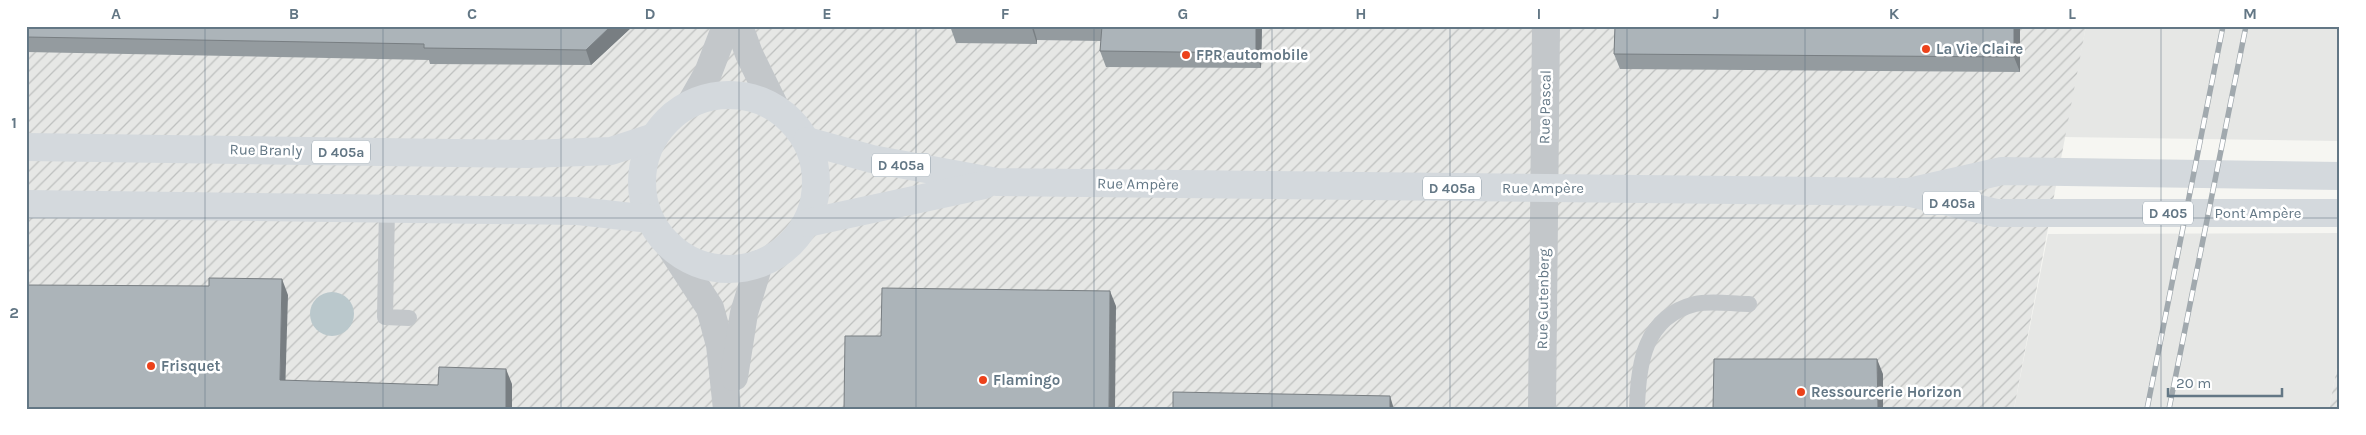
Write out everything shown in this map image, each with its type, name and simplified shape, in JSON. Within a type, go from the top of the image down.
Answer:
[{"type":"main road","points":[[731,94],[754,97],[775,107],[793,122],[807,140],[816,167],[816,196],[807,223],[795,240],[778,254],[759,264],[736,270],[711,268],[689,260],[668,245],[650,219],[642,192],[644,164],[654,137],[668,119],[691,103],[708,97],[731,94]]},
{"type":"main road","name":"Rue Branly","points":[[26,147],[528,154],[612,151],[654,137]]},
{"type":"main road","name":"Rue Ampère","points":[[807,140],[872,159],[997,182],[1907,192],[1996,213]]},
{"type":"main road","points":[[1907,192],[2002,171],[2340,176]]},
{"type":"main road","name":"Rue Ampère","points":[[807,223],[997,182]]},
{"type":"main road","points":[[26,204],[578,211],[650,219]]},
{"type":"main road","name":"Pont Ampère","points":[[1996,213],[2340,213]]},
{"type":"street","points":[[691,103],[708,73],[726,26]]},
{"type":"street","points":[[739,26],[749,54],[775,107]]},
{"type":"street","name":"Rue Pascal","points":[[1543,188],[1546,26]]},
{"type":"street","name":"Rue Gutenberg","points":[[1542,409],[1543,188]]},
{"type":"street","points":[[668,245],[710,308],[720,345],[727,409]]},
{"type":"street","points":[[731,409],[744,313],[759,264]]},
{"type":"lane","points":[[387,208],[385,317],[409,318]]},
{"type":"lane","points":[[1638,409],[1638,378],[1648,339],[1670,313],[1696,304],[1749,304]]},
{"type":"shaded area","points":[[26,26],[2086,26],[2014,409],[26,409]]},
{"type":"shaded area","points":[[2086,26],[2340,26],[2340,141],[2064,137]]},
{"type":"shaded area","points":[[2340,233],[2340,352],[2329,409],[2014,409],[2048,234]]},
{"type":"shaded area","points":[[328,292],[336,292],[348,298],[354,314],[348,330],[336,336],[328,336],[316,330],[310,318],[310,310],[316,298]]},
{"type":"shaded area","points":[[2340,352],[2340,409],[2329,409]]},
{"type":"building","points":[[26,26],[611,26],[586,50],[424,48],[424,44],[26,37]]},
{"type":"building","points":[[950,26],[1032,26],[1032,28],[950,28]]},
{"type":"building","points":[[1102,26],[1256,26],[1256,53],[1100,51]]},
{"type":"building","points":[[1615,26],[2014,26],[2014,57],[1614,54]]},
{"type":"building","name":"Frisquet","points":[[209,278],[282,279],[280,380],[438,385],[439,367],[506,369],[506,409],[26,409],[26,285],[209,286]]},
{"type":"building","name":"Flamingo","points":[[882,288],[1110,291],[1109,409],[844,409],[845,336],[881,336]]},
{"type":"building","name":"Ressourcerie Horizon","points":[[1714,359],[1877,359],[1878,409],[1713,409]]},
{"type":"building","points":[[1173,392],[1390,396],[1390,409],[1173,409]]},
{"type":"railway","points":[[2147,409],[2223,26]]},
{"type":"railway","points":[[2169,409],[2246,26]]},
{"type":"place","name":"La Vie Claire","points":[[1926,49]]},
{"type":"place","name":"FPR automobile","points":[[1186,55]]},
{"type":"place","name":"Frisquet","points":[[151,366]]},
{"type":"place","name":"Flamingo","points":[[983,380]]},
{"type":"place","name":"Ressourcerie Horizon","points":[[1801,392]]}]
